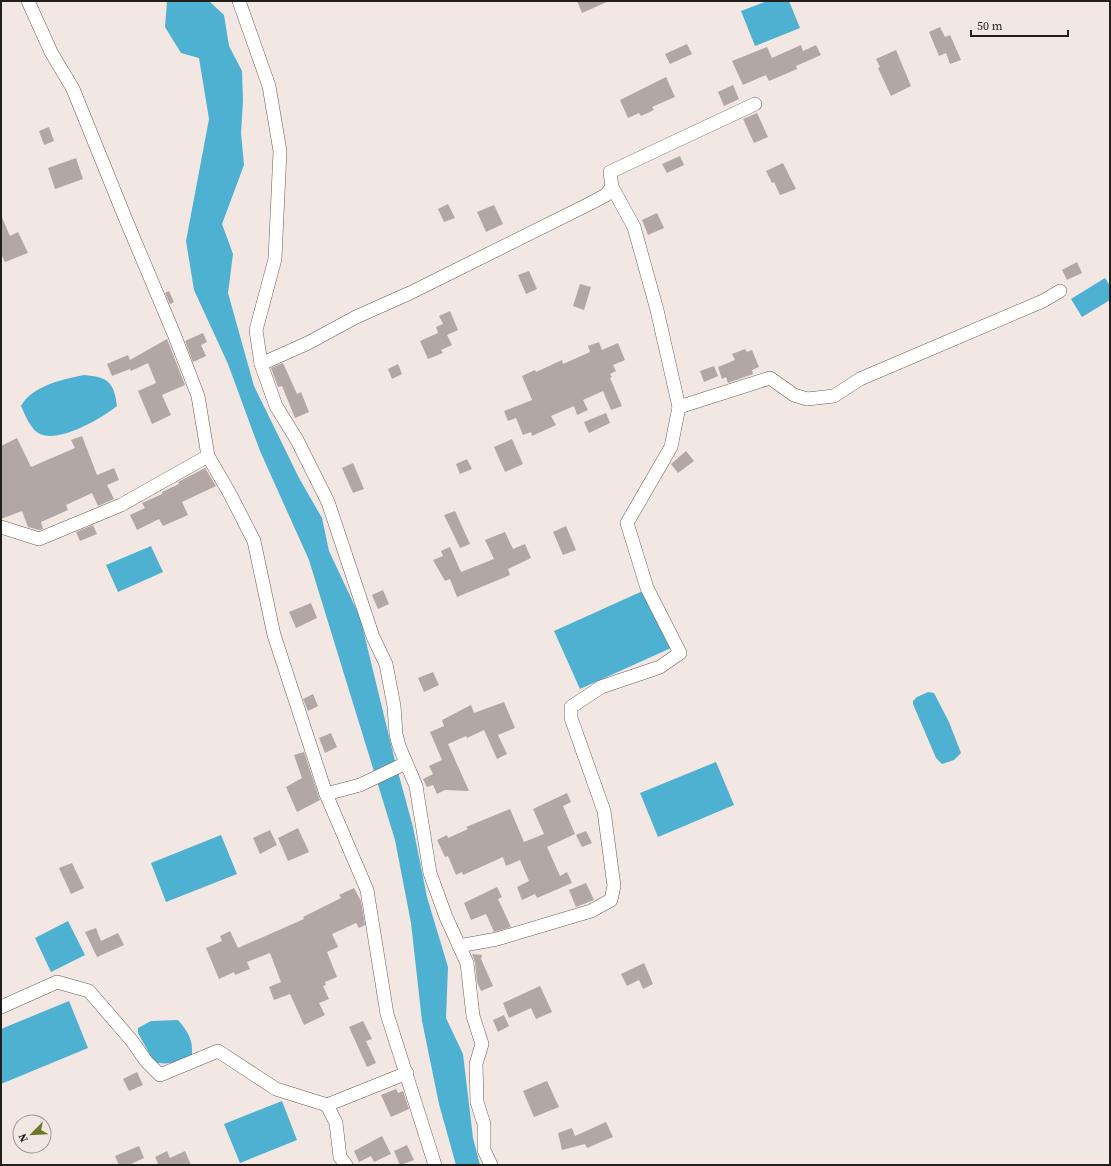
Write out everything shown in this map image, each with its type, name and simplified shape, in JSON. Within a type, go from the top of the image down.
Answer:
[{"type":"street","points":[[28,1],[51,52],[73,89],[174,334],[198,396],[208,456],[230,494],[254,542],[274,635],[326,794],[367,890],[387,1014],[435,1165]]},
{"type":"street","points":[[239,1],[269,86],[280,152],[275,259],[256,330],[261,364],[276,406],[297,440],[328,502],[373,637],[386,664],[394,706],[396,734],[404,764],[416,786],[430,873],[446,917],[467,963],[473,1016],[482,1044],[476,1064],[478,1102],[484,1124],[484,1150],[491,1165]]},
{"type":"street","points":[[459,946],[497,939],[591,911],[611,900],[614,886],[604,811],[571,718],[571,707],[601,687],[660,667],[680,653],[647,588],[627,523],[671,447],[679,407],[657,310],[634,227],[612,187],[610,172],[755,104]]},
{"type":"street","points":[[261,364],[308,343],[356,317],[410,293],[589,204],[606,195],[612,187]]},
{"type":"street","points":[[679,407],[770,378],[794,396],[807,399],[834,396],[860,379],[1043,301],[1060,291]]},
{"type":"street","points":[[1,527],[39,539],[121,505],[208,456]]},
{"type":"street","points":[[326,794],[360,785],[404,764]]},
{"type":"street","points":[[1,1007],[57,982],[89,991],[132,1041],[146,1061],[160,1075],[218,1051],[276,1089],[327,1105],[407,1073]]},
{"type":"street","points":[[327,1105],[336,1123],[340,1157],[346,1165]]},
{"type":"water","points":[[167,1],[209,1],[224,15],[229,46],[242,71],[243,101],[241,133],[244,165],[222,224],[233,254],[228,293],[254,386],[299,478],[322,518],[329,551],[360,617],[395,761],[413,827],[427,897],[448,967],[446,1018],[463,1054],[473,1138],[480,1165],[456,1165],[439,1104],[422,1021],[411,923],[395,840],[309,560],[260,451],[228,364],[194,290],[186,241],[209,119],[199,58],[181,53],[165,27]]},
{"type":"water","points":[[767,1],[789,1],[800,28],[755,46],[741,11]]},
{"type":"water","points":[[1105,278],[1110,286],[1110,300],[1082,317],[1071,299]]},
{"type":"water","points":[[84,375],[99,377],[108,382],[114,391],[117,406],[91,423],[69,432],[48,436],[37,432],[29,422],[21,406],[26,399],[40,388],[49,384]]},
{"type":"water","points":[[151,546],[163,572],[118,592],[106,565]]},
{"type":"water","points":[[645,590],[671,648],[580,689],[554,631]]},
{"type":"water","points":[[928,692],[934,693],[949,722],[961,753],[954,760],[942,764],[936,758],[913,704],[913,701],[917,697]]},
{"type":"water","points":[[716,762],[734,805],[658,837],[640,793]]},
{"type":"water","points":[[221,835],[237,874],[166,902],[151,863]]},
{"type":"water","points":[[68,921],[85,955],[51,972],[35,938]]},
{"type":"water","points":[[69,1001],[88,1048],[1,1084],[1,1029]]},
{"type":"water","points":[[178,1020],[185,1028],[191,1040],[192,1055],[169,1063],[154,1062],[138,1033],[138,1028],[151,1021]]},
{"type":"water","points":[[282,1101],[297,1140],[240,1163],[224,1124]]},
{"type":"building","points":[[577,1],[609,1],[582,13]]},
{"type":"building","points":[[940,27],[945,37],[950,35],[961,60],[950,64],[946,53],[939,56],[929,32]]},
{"type":"building","points":[[687,44],[692,54],[670,64],[665,54]]},
{"type":"building","points":[[801,45],[803,51],[816,45],[821,55],[796,66],[797,69],[769,81],[766,75],[743,85],[732,61],[767,47],[772,58]]},
{"type":"building","points":[[896,50],[911,86],[891,96],[878,68],[880,67],[876,59]]},
{"type":"building","points":[[666,77],[675,97],[652,107],[654,110],[641,116],[639,113],[628,118],[620,100]]},
{"type":"building","points":[[733,85],[739,99],[724,106],[718,92]]},
{"type":"building","points":[[757,113],[768,137],[754,143],[743,119]]},
{"type":"building","points":[[49,127],[54,141],[44,145],[39,131]]},
{"type":"building","points":[[680,156],[684,165],[667,173],[662,164]]},
{"type":"building","points":[[76,158],[83,179],[55,189],[48,168]]},
{"type":"building","points":[[783,163],[796,189],[780,195],[774,182],[772,183],[766,171]]},
{"type":"building","points":[[448,204],[455,218],[444,222],[438,209]]},
{"type":"building","points":[[494,205],[503,224],[486,232],[477,212]]},
{"type":"building","points":[[657,213],[664,228],[648,235],[642,220]]},
{"type":"building","points":[[1,215],[10,236],[18,232],[28,253],[5,262],[1,254]]},
{"type":"building","points":[[1077,262],[1082,273],[1067,280],[1062,270]]},
{"type":"building","points":[[529,271],[537,289],[526,294],[518,275]]},
{"type":"building","points":[[580,284],[591,287],[584,310],[573,306]]},
{"type":"building","points":[[169,291],[174,302],[170,304],[165,293]]},
{"type":"building","points":[[450,311],[458,330],[447,335],[452,345],[441,350],[443,353],[428,359],[420,341],[438,333],[436,327],[443,324],[439,316]]},
{"type":"building","points":[[203,333],[207,342],[201,345],[206,356],[193,362],[185,341]]},
{"type":"building","points":[[167,339],[185,385],[162,395],[171,415],[152,424],[138,391],[156,383],[148,363],[131,371],[130,369],[112,376],[107,364],[128,355],[130,360]]},
{"type":"building","points":[[599,342],[602,350],[618,343],[625,360],[613,365],[616,371],[610,374],[612,377],[610,378],[622,406],[611,410],[603,391],[583,400],[588,410],[577,415],[574,406],[551,416],[556,425],[532,436],[531,432],[523,435],[516,418],[508,421],[504,411],[532,400],[522,376],[535,370],[536,372],[562,360],[563,364],[590,352],[588,346]]},
{"type":"building","points":[[745,349],[747,352],[752,350],[759,367],[752,370],[753,374],[728,383],[726,377],[722,379],[718,367],[735,360],[732,354]]},
{"type":"building","points":[[283,363],[297,394],[301,392],[309,412],[295,418],[282,386],[278,387],[271,368]]},
{"type":"building","points":[[398,364],[402,374],[392,379],[388,369]]},
{"type":"building","points":[[714,366],[718,376],[704,382],[700,371]]},
{"type":"building","points":[[606,413],[610,423],[589,433],[584,422]]},
{"type":"building","points":[[82,436],[97,475],[114,468],[119,480],[107,485],[114,499],[98,506],[92,493],[66,505],[68,510],[41,522],[43,529],[39,530],[28,527],[22,511],[1,519],[1,446],[17,438],[31,467],[75,448],[71,440]]},
{"type":"building","points":[[512,439],[523,464],[505,472],[494,447]]},
{"type":"building","points":[[686,451],[694,461],[678,473],[671,464]]},
{"type":"building","points":[[467,459],[472,469],[460,474],[456,464]]},
{"type":"building","points":[[353,463],[364,489],[353,493],[342,468]]},
{"type":"building","points":[[205,468],[216,486],[182,502],[188,515],[163,526],[159,519],[137,530],[130,515],[145,508],[142,503],[162,494],[162,492],[179,484],[178,482]]},
{"type":"building","points":[[455,511],[470,544],[460,548],[444,515]]},
{"type":"building","points":[[93,525],[97,534],[80,541],[76,532]]},
{"type":"building","points":[[566,526],[576,550],[563,555],[553,532]]},
{"type":"building","points":[[505,532],[513,549],[525,544],[531,558],[508,569],[510,575],[457,597],[450,579],[445,581],[433,560],[443,556],[441,551],[450,547],[461,572],[494,559],[485,540]]},
{"type":"building","points":[[383,590],[389,604],[378,609],[372,595]]},
{"type":"building","points":[[311,603],[317,618],[296,628],[289,612]]},
{"type":"building","points":[[433,672],[439,685],[424,692],[418,678]]},
{"type":"building","points":[[313,694],[318,706],[308,711],[303,699]]},
{"type":"building","points":[[504,702],[515,728],[498,735],[507,754],[497,759],[484,730],[467,738],[466,736],[448,744],[469,791],[445,790],[437,794],[433,785],[427,787],[423,779],[433,774],[429,766],[442,760],[430,732],[444,726],[442,720],[471,705],[474,713]]},
{"type":"building","points":[[331,733],[337,747],[325,753],[319,738]]},
{"type":"building","points":[[304,752],[320,800],[297,812],[286,787],[302,778],[294,755]]},
{"type":"building","points":[[567,793],[571,802],[563,806],[575,834],[547,847],[560,876],[567,872],[572,883],[537,898],[535,894],[522,900],[517,887],[529,881],[520,860],[506,866],[503,857],[463,875],[462,872],[456,875],[448,856],[445,857],[437,840],[447,835],[448,838],[468,829],[466,827],[510,809],[524,842],[544,834],[533,809]]},
{"type":"building","points":[[298,828],[309,852],[288,861],[278,838]]},
{"type":"building","points":[[270,830],[277,845],[260,854],[253,838]]},
{"type":"building","points":[[586,831],[592,843],[582,847],[576,835]]},
{"type":"building","points":[[72,863],[84,888],[71,894],[59,868]]},
{"type":"building","points":[[586,883],[594,900],[576,907],[569,890]]},
{"type":"building","points":[[497,887],[502,897],[498,899],[511,927],[494,932],[486,914],[471,920],[464,903]]},
{"type":"building","points":[[354,888],[361,901],[365,925],[359,928],[356,923],[332,934],[338,947],[327,952],[337,977],[325,982],[326,985],[323,986],[329,999],[319,1003],[325,1015],[304,1025],[290,994],[274,1000],[269,987],[281,982],[270,953],[247,962],[250,969],[235,975],[234,972],[219,979],[206,948],[222,941],[220,936],[230,931],[238,948],[304,919],[303,917],[341,898],[339,895]]},
{"type":"building","points":[[96,928],[101,941],[118,933],[124,945],[97,957],[85,932]]},
{"type":"building","points":[[472,954],[482,955],[481,959],[493,986],[481,991],[477,982],[475,962]]},
{"type":"building","points":[[644,963],[653,984],[643,989],[639,980],[627,986],[621,974]]},
{"type":"building","points":[[540,986],[552,1012],[536,1019],[531,1008],[509,1018],[503,1003]]},
{"type":"building","points":[[504,1015],[509,1026],[498,1032],[493,1020]]},
{"type":"building","points":[[363,1021],[372,1039],[366,1041],[376,1063],[367,1067],[349,1027]]},
{"type":"building","points":[[137,1072],[143,1085],[129,1091],[123,1079]]},
{"type":"building","points":[[547,1081],[559,1107],[534,1117],[523,1091]]},
{"type":"building","points":[[396,1089],[398,1093],[403,1091],[409,1109],[391,1117],[381,1095]]},
{"type":"building","points":[[606,1122],[613,1137],[587,1148],[585,1144],[562,1150],[558,1133],[572,1128],[575,1136]]},
{"type":"building","points":[[382,1136],[391,1154],[374,1162],[371,1156],[359,1162],[354,1151]]},
{"type":"building","points":[[407,1145],[414,1160],[400,1165],[394,1151]]},
{"type":"building","points":[[139,1146],[144,1158],[129,1165],[119,1165],[115,1156]]},
{"type":"building","points":[[167,1151],[170,1158],[185,1151],[191,1165],[155,1165],[158,1163],[155,1157]]}]
